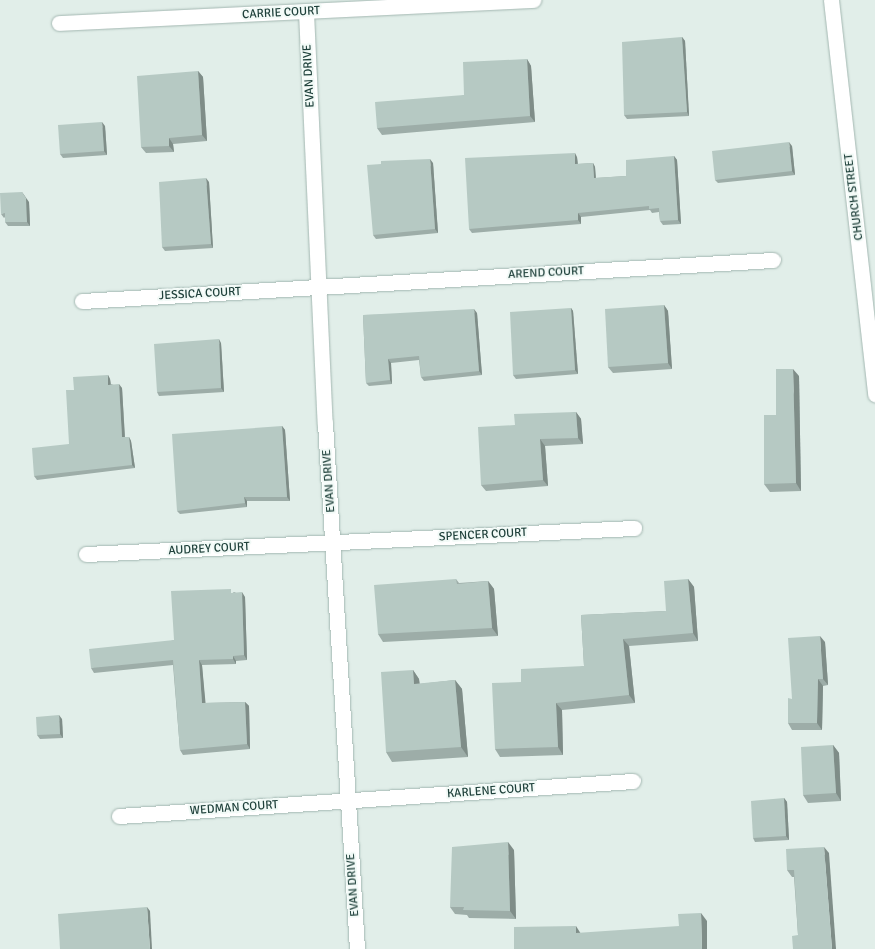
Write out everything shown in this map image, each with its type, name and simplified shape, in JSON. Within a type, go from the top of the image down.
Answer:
[{"type":"street","name":"CARRIE COURT","points":[[59,24],[533,0]]},
{"type":"street","name":"CHURCH STREET","points":[[831,0],[873,350],[875,395]]},
{"type":"street","name":"EVAN DRIVE","points":[[306,12],[318,287],[357,949]]},
{"type":"street","name":"AREND COURT","points":[[318,287],[773,260]]},
{"type":"street","name":"JESSICA COURT","points":[[82,301],[318,287]]},
{"type":"street","name":"SPENCER COURT","points":[[332,543],[634,528]]},
{"type":"street","name":"AUDREY COURT","points":[[86,554],[332,543]]},
{"type":"street","name":"KARLENE COURT","points":[[348,800],[633,781]]},
{"type":"street","name":"WEDMAN COURT","points":[[119,816],[348,800]]},
{"type":"building","points":[[682,37],[687,112],[624,115],[622,42]]},
{"type":"building","points":[[527,59],[530,116],[377,128],[375,102],[464,95],[463,62]]},
{"type":"building","points":[[198,71],[202,135],[169,138],[169,146],[141,147],[137,76]]},
{"type":"building","points":[[102,122],[104,151],[60,154],[58,125]]},
{"type":"building","points":[[789,142],[792,171],[715,180],[712,151]]},
{"type":"building","points":[[575,153],[575,164],[593,163],[594,178],[626,176],[626,160],[674,156],[678,220],[660,221],[659,208],[649,209],[649,206],[578,213],[578,220],[469,229],[465,158]]},
{"type":"building","points":[[430,159],[435,229],[373,235],[367,165],[381,164],[381,161]]},
{"type":"building","points":[[206,178],[211,244],[162,247],[159,182]]},
{"type":"building","points":[[22,192],[26,198],[27,222],[5,222],[5,213],[1,214],[0,193]]},
{"type":"building","points":[[664,305],[668,363],[608,367],[605,309]]},
{"type":"building","points":[[571,308],[575,370],[513,375],[510,312]]},
{"type":"building","points":[[474,309],[479,371],[421,377],[419,356],[388,359],[390,380],[366,383],[363,315]]},
{"type":"building","points":[[219,339],[221,388],[157,392],[154,344]]},
{"type":"building","points":[[776,369],[793,369],[796,483],[764,484],[764,415],[776,415]]},
{"type":"building","points":[[108,375],[108,385],[119,384],[122,437],[129,437],[132,465],[34,476],[32,448],[69,444],[66,390],[74,390],[73,377]]},
{"type":"building","points":[[576,412],[578,438],[540,439],[543,480],[481,485],[478,427],[515,425],[514,414]]},
{"type":"building","points":[[282,426],[287,497],[244,497],[245,503],[177,511],[172,434]]},
{"type":"building","points":[[456,579],[457,584],[488,581],[492,628],[378,634],[374,585]]},
{"type":"building","points":[[688,579],[693,633],[623,639],[629,695],[556,703],[558,747],[495,749],[492,683],[521,682],[521,669],[584,666],[581,615],[666,611],[664,581]]},
{"type":"building","points":[[231,589],[231,593],[242,592],[244,655],[233,656],[233,659],[199,660],[202,703],[245,702],[247,744],[180,750],[173,660],[91,668],[89,649],[174,640],[171,591]]},
{"type":"building","points":[[820,636],[823,679],[818,679],[817,723],[788,723],[788,698],[792,699],[788,638]]},
{"type":"building","points":[[413,670],[414,684],[455,680],[461,747],[386,752],[381,672]]},
{"type":"building","points":[[59,715],[60,734],[37,735],[36,717]]},
{"type":"building","points":[[833,745],[836,793],[803,795],[801,747]]},
{"type":"building","points":[[784,798],[786,836],[753,838],[751,801]]},
{"type":"building","points":[[508,842],[510,911],[463,910],[464,907],[450,907],[452,847]]},
{"type":"building","points":[[824,847],[832,949],[793,949],[792,936],[798,935],[794,870],[787,870],[786,849]]},
{"type":"building","points":[[147,907],[150,949],[60,949],[58,914]]},
{"type":"building","points":[[701,913],[702,949],[514,949],[514,927],[576,926],[576,933],[679,926],[678,914]]}]
